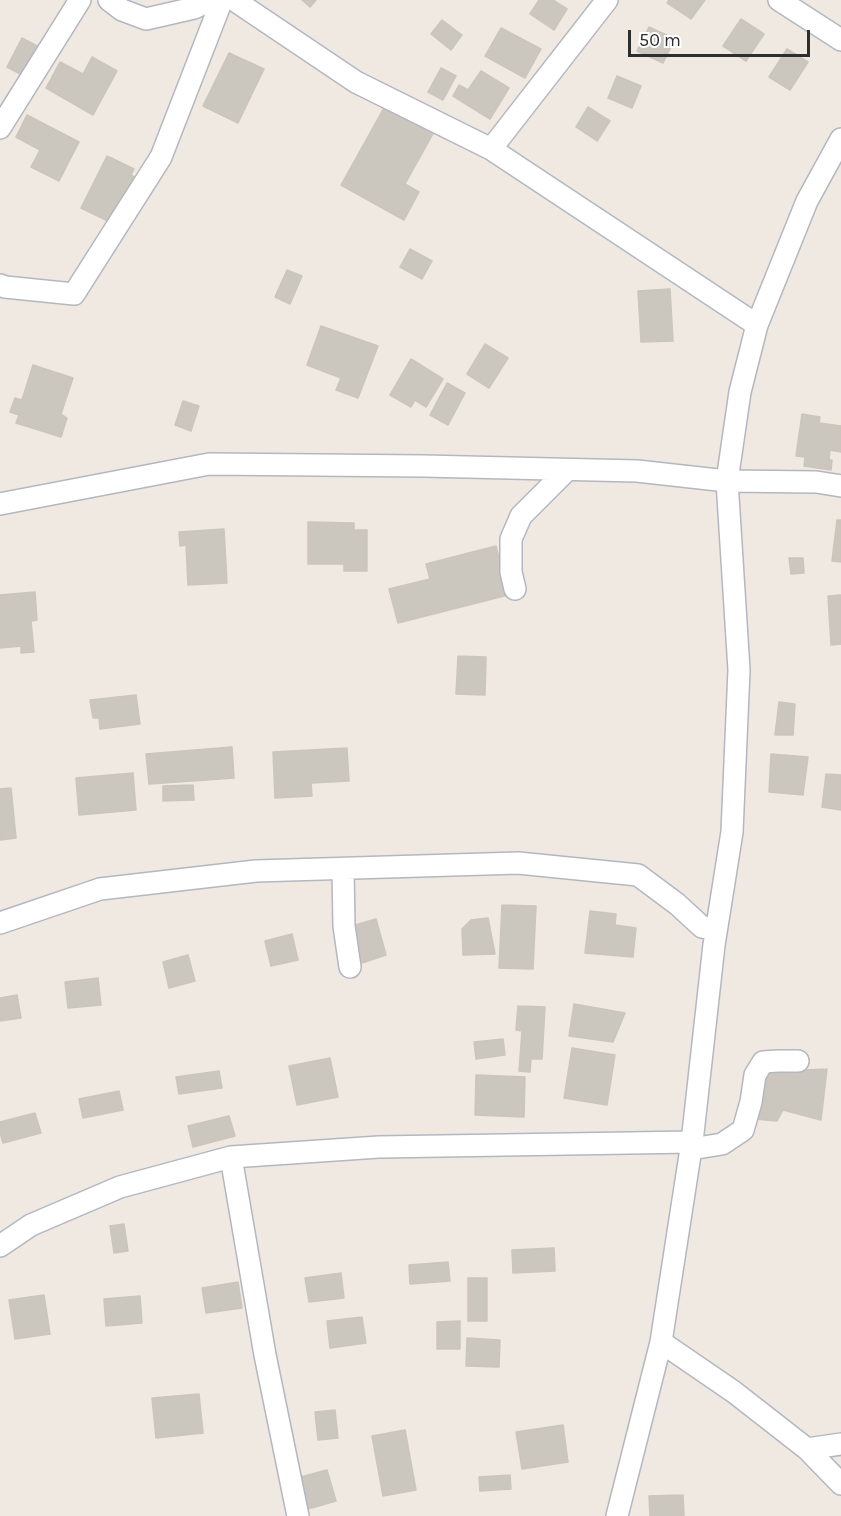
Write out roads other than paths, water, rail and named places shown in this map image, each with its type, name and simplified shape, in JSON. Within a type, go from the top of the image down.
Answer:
[{"type":"street","points":[[0,128],[80,0]]},
{"type":"street","points":[[109,0],[122,10],[146,19],[194,8],[210,0]]},
{"type":"street","points":[[0,285],[74,294],[161,157],[222,0]]},
{"type":"street","points":[[234,0],[356,82],[491,149],[757,325]]},
{"type":"street","points":[[491,149],[607,0]]},
{"type":"street","points":[[779,0],[841,40]]},
{"type":"street","points":[[617,1516],[661,1342],[691,1146],[716,929],[732,832],[739,670],[727,481],[740,392],[757,325],[807,201],[841,139]]},
{"type":"street","points":[[0,504],[209,464],[637,471],[727,481],[816,482],[841,486]]},
{"type":"street","points":[[515,589],[511,572],[511,539],[521,516],[567,470]]},
{"type":"street","points":[[0,922],[100,890],[256,871],[518,863],[638,875],[677,904],[702,927],[716,929]]},
{"type":"street","points":[[343,869],[344,926],[350,968]]},
{"type":"street","points":[[0,1246],[32,1225],[120,1187],[231,1157],[379,1147],[722,1144],[742,1130],[751,1102],[755,1075],[763,1062],[798,1061]]},
{"type":"street","points":[[231,1157],[265,1355],[298,1516]]},
{"type":"street","points":[[661,1342],[734,1392],[807,1449],[841,1484]]},
{"type":"street","points":[[807,1449],[841,1444]]}]
